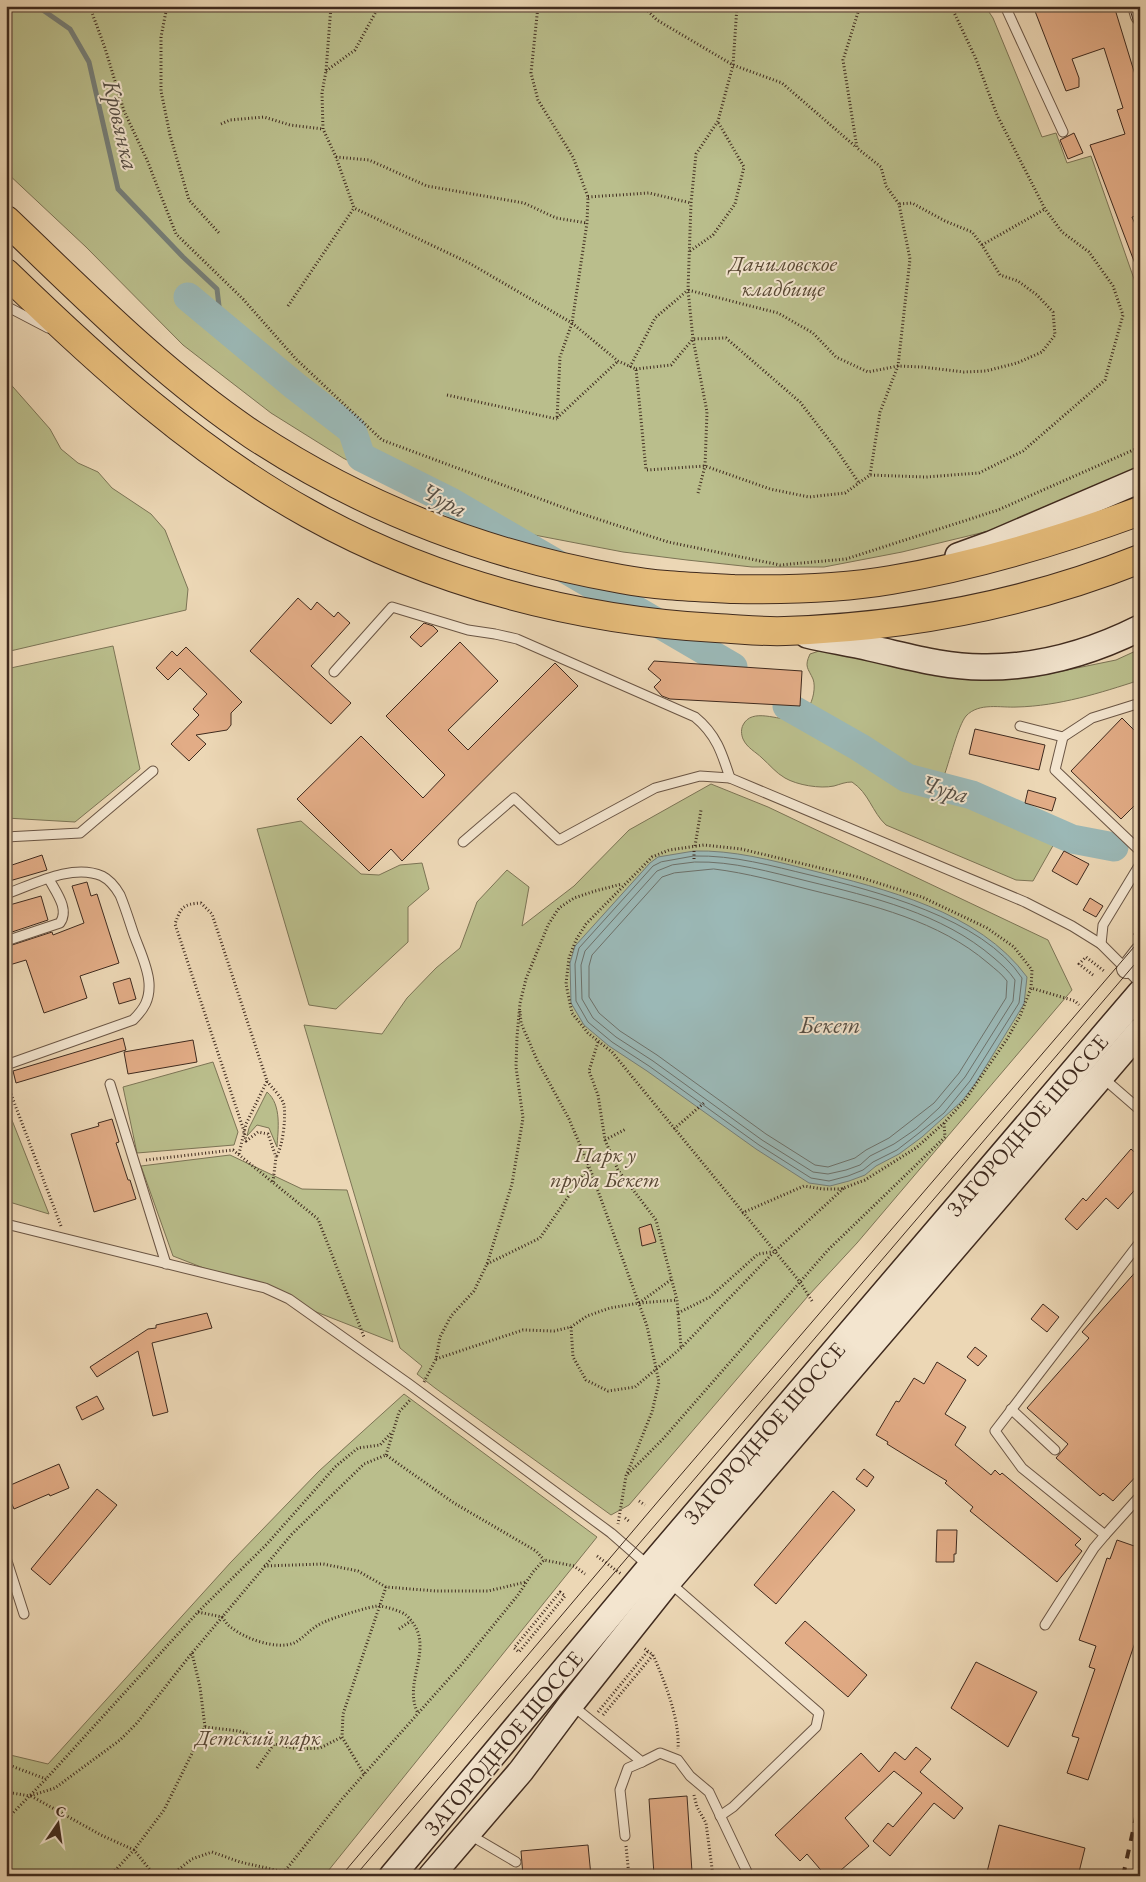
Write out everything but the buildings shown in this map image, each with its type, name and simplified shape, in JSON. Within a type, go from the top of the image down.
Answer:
[{"type":"main road","points":[[6,220],[107,316],[177,378],[253,435],[327,479],[391,510],[446,533],[502,552],[622,580],[688,587],[767,590],[837,587],[890,580],[991,560],[1085,531],[1140,511]]},
{"type":"main road","points":[[6,273],[78,343],[151,407],[233,467],[308,514],[374,547],[429,569],[553,606],[620,618],[685,626],[778,631],[867,625],[952,613],[1033,595],[1104,574],[1140,559]]},
{"type":"main road","points":[[890,580],[991,544],[1140,480]]},
{"type":"main road","points":[[778,631],[866,647],[932,662],[982,667],[1027,665],[1067,657],[1108,644],[1140,628]]},
{"type":"main road","name":"ЗАГОРОДНОЕ ШОССЕ","points":[[432,1876],[521,1771],[571,1704],[659,1575],[1140,994]]},
{"type":"main road","name":"ЗАГОРОДНОЕ ШОССЕ","points":[[392,1876],[1140,1031]]},
{"type":"street","points":[[1137,6],[1140,16]]},
{"type":"street","points":[[1126,969],[1137,943]]},
{"type":"lane","points":[[1005,6],[1063,132]]},
{"type":"lane","points":[[6,306],[78,343]]},
{"type":"lane","points":[[334,672],[392,607],[468,630],[517,639],[695,717],[707,727],[716,741],[724,757],[730,778]]},
{"type":"lane","points":[[1140,703],[1092,718],[1063,737],[1055,770],[1140,851]]},
{"type":"lane","points":[[1020,726],[1063,737]]},
{"type":"lane","points":[[6,837],[80,833],[153,771]]},
{"type":"lane","points":[[463,842],[514,798],[559,840],[655,788],[700,776],[730,778],[1025,902],[1072,926],[1101,944],[1140,983]]},
{"type":"lane","points":[[1101,944],[1103,925],[1140,864]]},
{"type":"lane","points":[[6,894],[70,871],[92,873],[110,881],[120,894],[145,965],[149,982],[144,1009],[133,1020],[6,1065]]},
{"type":"lane","points":[[6,941],[60,923],[63,907],[49,879]]},
{"type":"lane","points":[[1101,1076],[1140,1110]]},
{"type":"lane","points":[[110,1084],[166,1264]]},
{"type":"lane","points":[[6,1224],[266,1288],[289,1299],[372,1358],[421,1387],[611,1533],[819,1713],[816,1727],[733,1807],[720,1816]]},
{"type":"lane","points":[[1105,1536],[1022,1468],[995,1431],[1140,1242]]},
{"type":"lane","points":[[1010,1409],[1055,1450]]},
{"type":"lane","points":[[1045,1625],[1094,1548],[1140,1496]]},
{"type":"lane","points":[[6,1558],[24,1614]]},
{"type":"lane","points":[[571,1704],[642,1762]]},
{"type":"lane","points":[[625,1836],[620,1790],[628,1768],[660,1753],[678,1760],[690,1776],[709,1792],[749,1876]]},
{"type":"lane","points":[[467,1834],[516,1862]]},
{"type":"path","points":[[82,6],[90,8],[105,48],[124,111],[147,160],[176,234],[243,299],[296,359],[382,440],[570,510],[668,542],[780,564],[846,559],[988,513],[1140,447]]},
{"type":"path","points":[[166,6],[161,37],[161,92],[170,135],[190,200],[219,233]]},
{"type":"path","points":[[331,6],[326,71],[322,94],[323,129],[336,157],[354,208],[469,263],[572,323],[618,361],[630,367],[636,369],[671,365],[693,339],[726,338],[800,402],[859,483]]},
{"type":"path","points":[[326,71],[355,50],[379,6]]},
{"type":"path","points":[[538,6],[531,73],[538,100],[573,157],[588,197],[587,222],[572,323],[560,357],[557,419]]},
{"type":"path","points":[[643,6],[657,20],[732,65],[782,83],[881,167],[886,186],[899,204],[910,259],[898,366],[880,412],[870,475]]},
{"type":"path","points":[[698,493],[705,466],[707,412],[693,339],[688,290],[691,203],[696,154],[718,121],[732,65],[737,6]]},
{"type":"path","points":[[857,148],[844,60],[860,6]]},
{"type":"path","points":[[636,369],[646,470],[705,466],[770,489],[809,497],[845,493],[870,475],[926,476],[979,473],[1023,451],[1106,380],[1123,316],[1113,286],[1089,252],[1062,232],[1045,209],[997,115],[976,59],[952,6]]},
{"type":"path","points":[[220,124],[230,120],[264,117],[290,125],[323,129]]},
{"type":"path","points":[[689,251],[712,235],[735,204],[744,168],[718,121]]},
{"type":"path","points":[[336,157],[369,160],[428,186],[524,203],[556,218],[587,222]]},
{"type":"path","points":[[588,197],[649,193],[691,203]]},
{"type":"path","points":[[688,290],[778,313],[813,334],[836,357],[868,372],[898,366],[964,372],[986,371],[1016,363],[1042,352],[1055,335],[1053,312],[1037,295],[1018,281],[1000,275],[972,232],[945,222],[912,203],[899,204]]},
{"type":"path","points":[[288,306],[354,208]]},
{"type":"path","points":[[982,245],[1045,209]]},
{"type":"path","points":[[630,367],[655,318],[688,290]]},
{"type":"path","points":[[557,419],[618,361]]},
{"type":"path","points":[[447,395],[557,419]]},
{"type":"path","points":[[694,846],[701,810]]},
{"type":"path","points":[[742,1213],[804,1186],[823,1190],[844,1187],[865,1180],[916,1148],[937,1130],[965,1100],[1006,1039],[1020,1016],[1032,988],[1032,970],[1014,947],[987,928],[922,897],[862,878],[741,849],[704,845],[669,850],[652,857],[623,884],[586,924],[576,940],[569,958],[566,984],[572,1013],[598,1042],[612,1052],[742,1213],[800,1282],[812,1300]]},
{"type":"path","points":[[694,851],[694,860]]},
{"type":"path","points":[[386,1455],[399,1412],[421,1387],[436,1359],[440,1337],[451,1316],[474,1291],[487,1264],[512,1184],[523,1118],[516,1067],[520,1003],[526,979],[548,925],[559,908],[574,898],[623,884]]},
{"type":"path","points":[[272,1182],[276,1157],[280,1151],[284,1104],[268,1082],[212,914],[201,903],[188,904],[179,911],[175,924],[246,1141],[258,1132],[268,1134],[276,1157]]},
{"type":"path","points":[[1137,943],[1140,929]]},
{"type":"path","points":[[1093,975],[1079,964],[1086,957],[1104,972]]},
{"type":"path","points":[[1032,988],[1075,1001],[1079,1004]]},
{"type":"path","points":[[520,1003],[522,1023],[537,1060],[569,1118],[589,1166],[647,1326],[659,1382],[652,1412],[626,1476],[618,1525]]},
{"type":"path","points":[[598,1042],[589,1071],[598,1095],[605,1140],[618,1170],[656,1220],[677,1300],[681,1348]]},
{"type":"path","points":[[6,1081],[66,1238]]},
{"type":"path","points":[[239,1154],[246,1124],[268,1082]]},
{"type":"path","points":[[674,1129],[705,1102]]},
{"type":"path","points":[[944,1123],[946,1137]]},
{"type":"path","points":[[605,1140],[626,1129]]},
{"type":"path","points":[[937,1130],[946,1137]]},
{"type":"path","points":[[626,1476],[662,1440],[828,1250],[946,1137]]},
{"type":"path","points":[[134,1161],[234,1150],[318,1219],[372,1358]]},
{"type":"path","points":[[487,1264],[540,1238],[589,1166]]},
{"type":"path","points":[[571,1327],[573,1357],[586,1380],[608,1391],[635,1387],[681,1348],[774,1252],[844,1187]]},
{"type":"path","points":[[678,1313],[710,1297],[758,1254],[774,1252]]},
{"type":"path","points":[[639,1303],[672,1280]]},
{"type":"path","points":[[436,1359],[523,1330],[554,1331],[571,1327],[587,1316],[602,1311],[639,1303],[677,1300]]},
{"type":"path","points":[[6,1820],[46,1779],[198,1612],[267,1544],[335,1467],[358,1448],[380,1446],[394,1430]]},
{"type":"path","points":[[386,1455],[454,1503],[536,1551],[544,1560],[574,1566],[586,1574]]},
{"type":"path","points":[[30,1796],[55,1788],[120,1740],[137,1723],[192,1653],[292,1534],[364,1464],[386,1455]]},
{"type":"path","points":[[639,1501],[645,1505]]},
{"type":"path","points":[[625,1518],[630,1522]]},
{"type":"path","points":[[597,1556],[621,1574]]},
{"type":"path","points":[[281,1876],[364,1774],[461,1665],[544,1560]]},
{"type":"path","points":[[264,1566],[323,1564],[358,1571],[386,1587],[436,1591],[488,1591],[527,1582]]},
{"type":"path","points":[[364,1774],[342,1737],[343,1714],[386,1587]]},
{"type":"path","points":[[560,1592],[565,1596],[540,1627],[519,1652],[514,1648],[560,1592]]},
{"type":"path","points":[[198,1612],[222,1617],[231,1628],[252,1640],[273,1644],[293,1643],[315,1626],[325,1621],[380,1606],[405,1614],[417,1629],[421,1642],[414,1683],[414,1705],[418,1713]]},
{"type":"path","points":[[399,1629],[411,1622]]},
{"type":"path","points":[[416,1646],[421,1642]]},
{"type":"path","points":[[644,1648],[653,1655],[668,1694],[679,1735],[678,1760]]},
{"type":"path","points":[[648,1651],[598,1712],[602,1716],[653,1655]]},
{"type":"path","points":[[110,1876],[134,1850],[164,1810],[205,1727],[200,1687],[192,1653]]},
{"type":"path","points":[[205,1727],[239,1731],[274,1744],[298,1749],[320,1748],[342,1737]]},
{"type":"path","points":[[257,1768],[274,1744]]},
{"type":"path","points":[[6,1764],[46,1779]]},
{"type":"path","points":[[690,1776],[697,1808],[706,1823],[713,1876]]},
{"type":"path","points":[[6,1792],[30,1796],[134,1850],[155,1876]]},
{"type":"path","points":[[625,1836],[629,1876]]},
{"type":"path","points":[[170,1876],[192,1859],[212,1852],[240,1862],[284,1872]]},
{"type":"green space","name":"Даниловское кладбище","points":[[6,6],[985,6],[993,18],[1042,137],[1056,133],[1067,163],[1091,156],[1140,296],[1140,472],[997,529],[902,552],[824,567],[752,567],[623,552],[524,533],[417,495],[343,458],[271,413],[183,345],[86,247],[6,172]]},
{"type":"green space","points":[[6,379],[50,429],[61,449],[78,463],[98,472],[112,488],[151,514],[165,530],[188,589],[186,610],[6,652]]},
{"type":"green space","points":[[113,646],[140,769],[75,822],[6,818],[6,669]]},
{"type":"green space","points":[[1140,649],[1140,680],[1095,694],[1048,704],[984,707],[966,716],[960,727],[945,778],[952,784],[1056,826],[1059,835],[1033,881],[1016,880],[886,825],[867,797],[852,782],[828,787],[816,787],[796,783],[785,778],[749,747],[742,735],[743,725],[752,717],[766,716],[793,719],[804,714],[811,702],[814,690],[814,682],[807,667],[807,662],[810,654],[819,651],[828,651],[926,672],[979,679],[1038,676],[1116,660]]},
{"type":"green space","name":"Парк у пруда Бекет","points":[[711,784],[768,807],[1048,940],[1072,990],[857,1243],[808,1296],[629,1505],[611,1515],[417,1374],[422,1366],[400,1348],[304,1025],[382,1034],[407,998],[436,968],[460,948],[477,902],[507,870],[529,887],[522,926],[574,886],[629,830]]},
{"type":"green space","points":[[301,821],[361,874],[379,875],[400,865],[422,863],[429,889],[408,907],[408,942],[336,1009],[309,1005],[257,829]]},
{"type":"green space","points":[[213,1062],[238,1132],[234,1145],[137,1153],[123,1087]]},
{"type":"green space","points":[[267,1092],[272,1097],[277,1111],[277,1147],[269,1128],[257,1125],[247,1136]]},
{"type":"green space","points":[[6,1105],[49,1214],[6,1201]]},
{"type":"green space","points":[[230,1155],[302,1189],[347,1190],[393,1342],[173,1256],[141,1166]]},
{"type":"green space","name":"Детский парк","points":[[404,1394],[597,1537],[324,1876],[6,1876],[6,1754],[48,1764],[231,1562],[319,1471]]},
{"type":"water","name":"Бекет","points":[[694,851],[723,852],[766,859],[839,877],[899,895],[957,919],[983,935],[1007,954],[1027,977],[1024,1004],[975,1084],[962,1101],[922,1137],[865,1175],[830,1186],[809,1183],[756,1149],[609,1046],[584,1025],[571,1003],[570,963],[575,946],[650,863],[658,857]]},
{"type":"waterway","name":"Кровянка","points":[[37,6],[70,29],[89,62],[118,189],[183,257],[217,289],[221,323]]},
{"type":"waterway","name":"Чура","points":[[188,297],[295,386],[352,430],[361,457],[451,502],[733,667]]},
{"type":"waterway","name":"Чура","points":[[787,706],[859,747],[907,778],[972,795],[1072,839],[1114,847]]},
{"type":"tram line","points":[[1129,6],[1140,43]]},
{"type":"tram line","points":[[341,1876],[660,1499],[1140,940]]},
{"type":"tram line","points":[[355,1876],[1140,958]]},
{"type":"railway","points":[[1123,1876],[1140,1799]]},
{"type":"railway","points":[[1137,1876],[1140,1864]]}]
